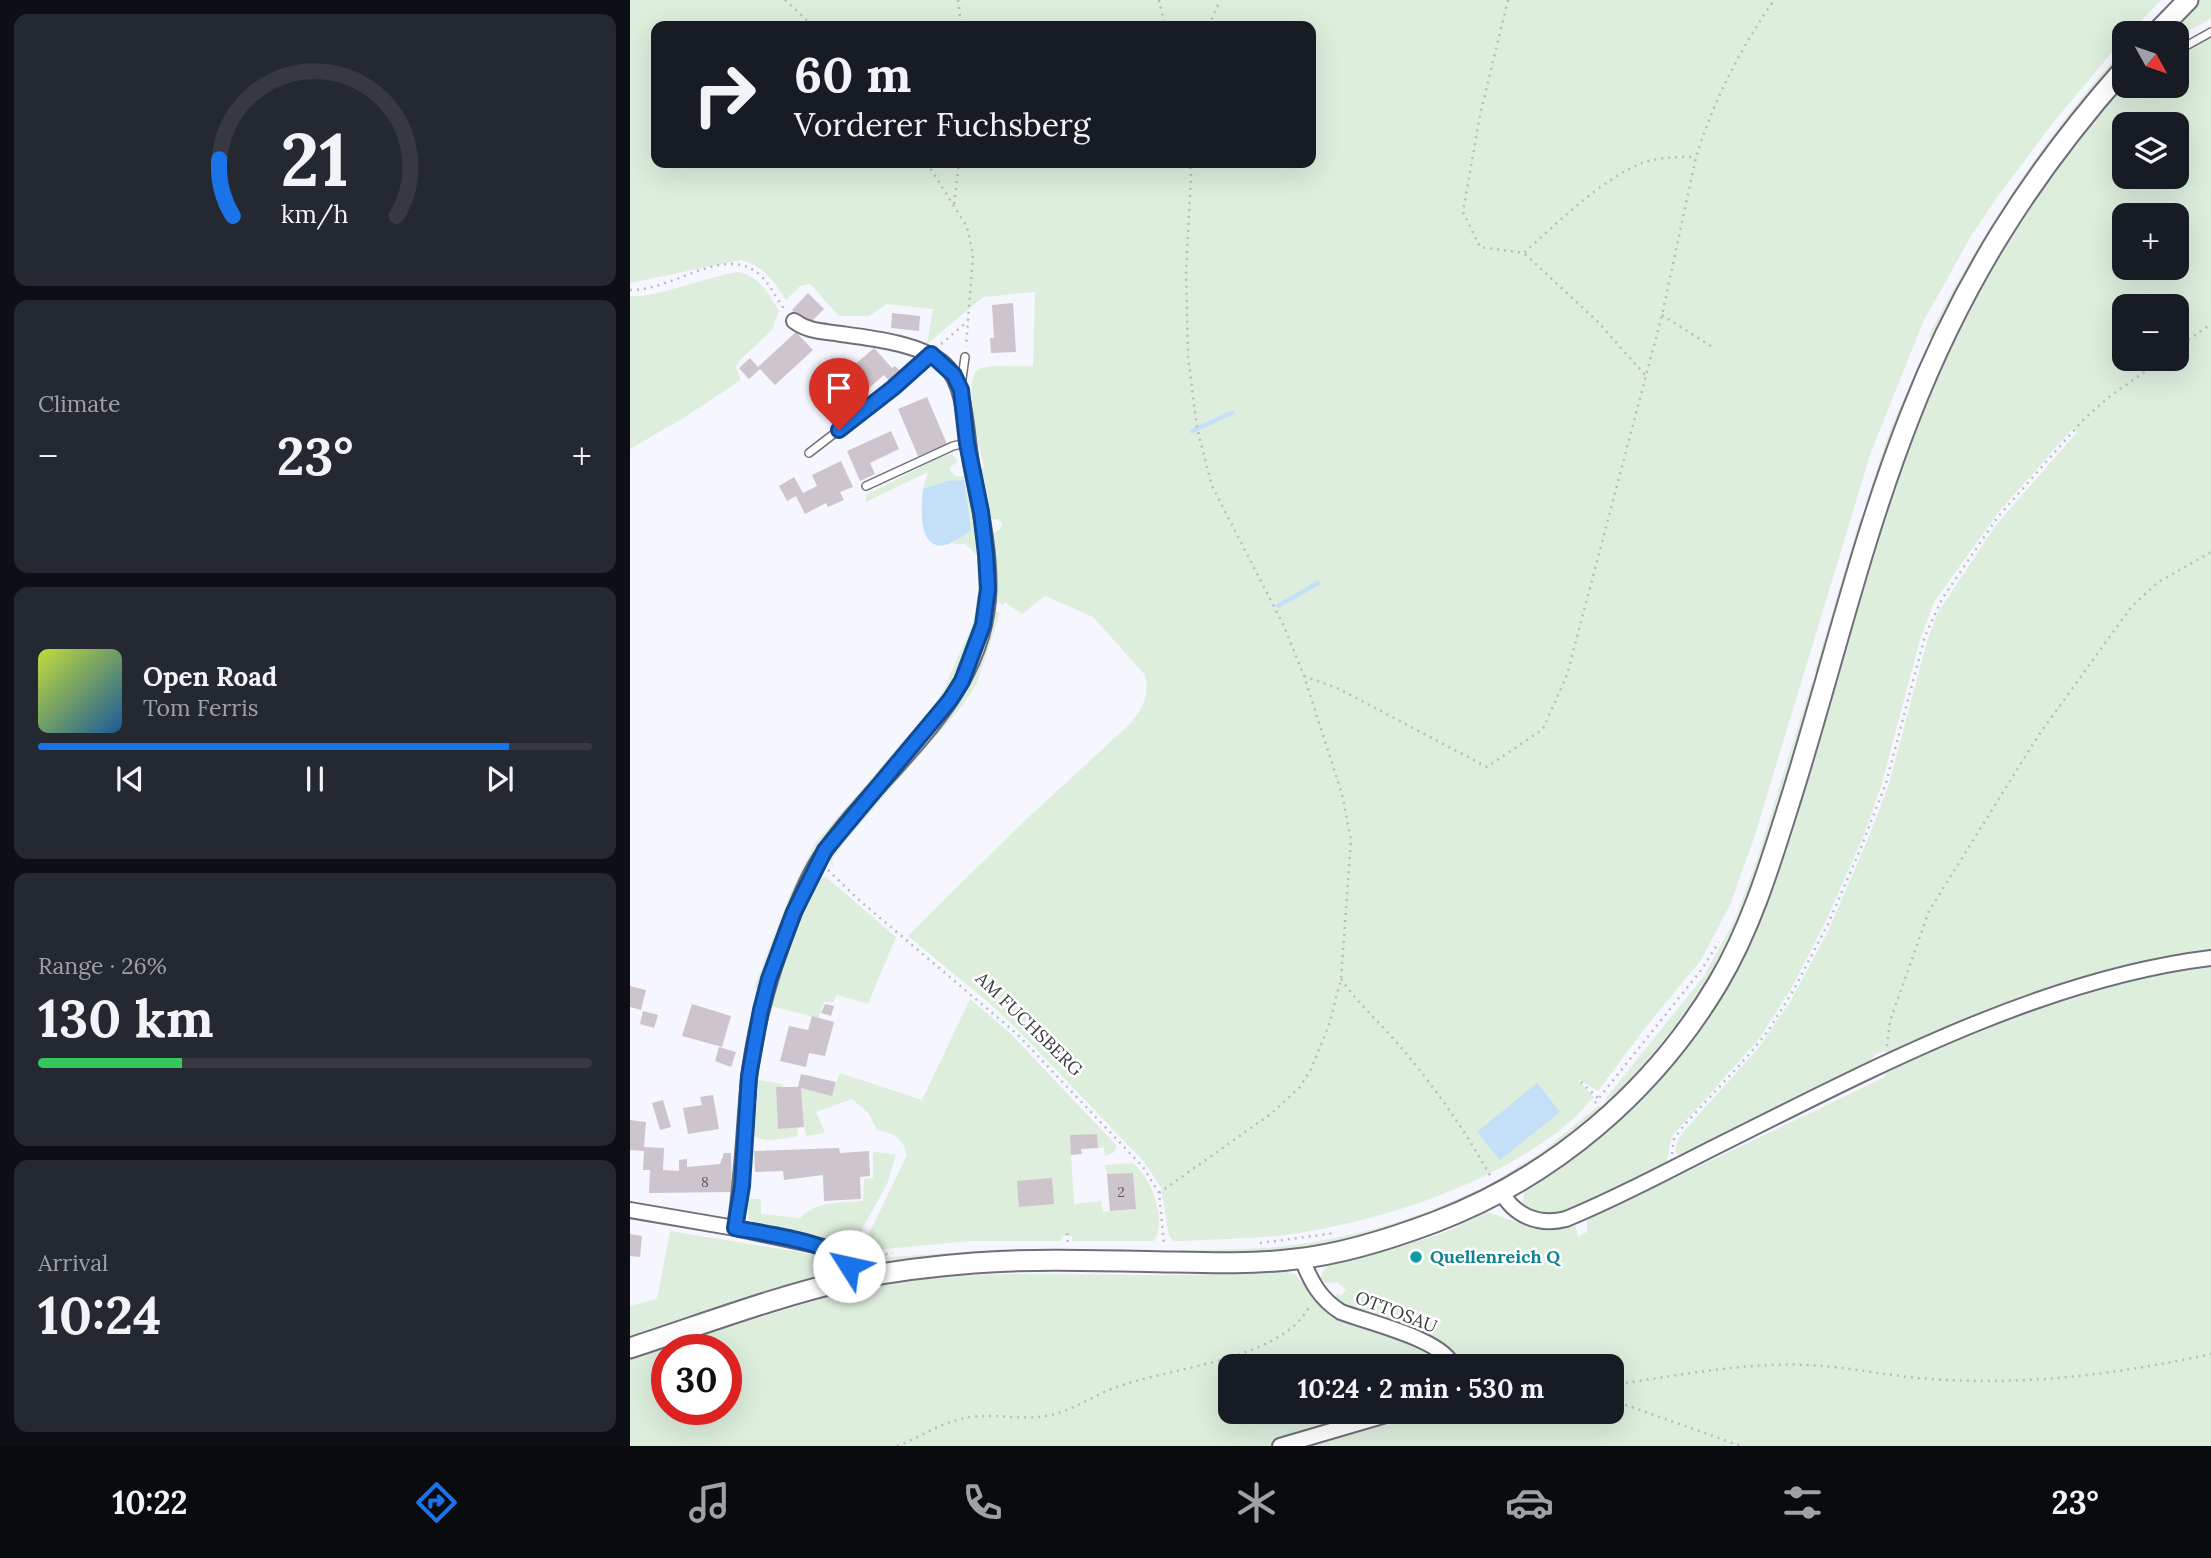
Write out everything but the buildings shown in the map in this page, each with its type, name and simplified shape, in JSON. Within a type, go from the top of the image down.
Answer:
[{"type":"main road","points":[[2168,21],[2188,0]]},
{"type":"main road","points":[[630,1348],[855,1279],[921,1268],[983,1263],[1223,1263],[1301,1249],[1374,1243],[1459,1212],[1493,1184],[1573,1147],[1612,1115],[1674,1045],[1718,984],[1750,916],[1773,857],[1879,503],[1905,427],[1937,349],[2017,205],[2085,113],[2112,71]]},
{"type":"street","points":[[735,1228],[742,1186],[749,1076],[761,1010],[794,912],[818,861],[837,835],[920,740],[962,681],[980,635],[988,603],[983,528],[967,443],[961,390],[954,375],[931,354],[869,339],[810,330],[794,321]]},
{"type":"street","points":[[1493,1184],[1510,1206],[1522,1214],[1556,1222],[1566,1219],[1611,1200],[1780,1115],[1975,1023],[2082,986],[2182,962],[2211,958]]},
{"type":"street","points":[[630,1210],[735,1228],[831,1249],[845,1259],[855,1279]]},
{"type":"street","name":"OTTOSAU","points":[[1301,1249],[1313,1285],[1326,1302],[1341,1312],[1427,1343],[1445,1354]]},
{"type":"street","points":[[1280,1446],[1355,1424]]},
{"type":"lane","points":[[2189,44],[2211,32]]},
{"type":"lane","points":[[809,453],[893,388],[931,354]]},
{"type":"lane","points":[[961,390],[965,357]]},
{"type":"lane","points":[[866,486],[953,446],[967,443]]},
{"type":"path","points":[[785,0],[808,21]]},
{"type":"path","points":[[958,0],[960,21]]},
{"type":"path","points":[[1159,0],[1164,21]]},
{"type":"path","points":[[1211,21],[1220,0]]},
{"type":"path","points":[[1508,0],[1480,115],[1463,212],[1480,247],[1524,253],[1598,322],[1646,376]]},
{"type":"path","points":[[1304,676],[1337,688],[1487,767],[1543,729],[1567,675],[1662,315],[1696,157],[1717,98],[1733,64],[1774,0]]},
{"type":"path","points":[[1524,253],[1605,185],[1640,164],[1668,157],[1696,157]]},
{"type":"path","points":[[930,168],[967,227],[973,255],[965,357]]},
{"type":"path","points":[[954,204],[958,168]]},
{"type":"path","points":[[1159,1193],[1272,1113],[1300,1087],[1311,1069],[1329,1025],[1341,979],[1350,841],[1342,794],[1304,676],[1284,626],[1212,486],[1197,428],[1188,356],[1186,270],[1190,168]]},
{"type":"path","points":[[630,290],[660,287],[728,262],[740,264],[760,275],[794,321]]},
{"type":"path","points":[[1662,315],[1714,348]]},
{"type":"path","points":[[931,354],[968,321]]},
{"type":"path","points":[[2189,340],[2211,324]]},
{"type":"path","points":[[1672,1150],[1674,1139],[1685,1124],[1768,1031],[1793,991],[1828,924],[1886,783],[1928,626],[1950,587],[1997,519],[2083,420],[2145,371]]},
{"type":"path","points":[[1885,1050],[1889,1039],[1889,1021],[1929,911],[2038,736],[2132,606],[2157,583],[2211,552]]},
{"type":"path","name":"AM FUCHSBERG","points":[[818,861],[859,900],[1017,1034],[1143,1167],[1159,1193],[1165,1247]]},
{"type":"path","points":[[1592,1105],[1702,969],[1724,933]]},
{"type":"path","points":[[1341,979],[1351,994],[1391,1036],[1447,1107],[1472,1142],[1493,1184]]},
{"type":"path","points":[[1581,1082],[1599,1098]]},
{"type":"path","points":[[1301,1249],[1346,1232]]},
{"type":"path","points":[[899,1446],[962,1418],[984,1416],[1029,1419],[1053,1415],[1114,1388],[1166,1372],[1228,1358],[1275,1339],[1294,1327],[1302,1320],[1311,1303],[1313,1285]]},
{"type":"path","points":[[1624,1383],[1728,1368],[1808,1365],[1931,1379],[2043,1379],[2141,1370],[2211,1354]]},
{"type":"path","points":[[1624,1404],[1741,1446]]},
{"type":"green space","points":[[630,0],[2161,0],[2141,21],[2112,21],[2112,52],[2052,124],[1996,199],[1971,236],[1923,322],[1871,452],[1755,835],[1730,905],[1701,960],[1598,1091],[1576,1078],[1594,1097],[1564,1127],[1535,1148],[1470,1183],[1435,1197],[1364,1220],[1328,1228],[1265,1237],[1174,1241],[1169,1236],[1161,1188],[1145,1163],[1016,1028],[908,936],[1019,826],[1131,723],[1146,695],[1145,675],[1093,617],[1045,596],[1022,614],[1005,602],[1003,605],[993,599],[990,534],[998,531],[1003,524],[998,519],[988,520],[979,470],[984,467],[976,432],[972,388],[974,377],[982,368],[1033,366],[1035,292],[983,297],[927,344],[933,309],[887,304],[869,316],[839,316],[810,284],[800,286],[786,300],[768,275],[741,260],[630,283]]},
{"type":"green space","points":[[2200,0],[2211,0],[2211,19],[2189,30],[2189,21],[2179,21]]},
{"type":"green space","points":[[2211,37],[2211,1446],[630,1446],[630,1357],[651,1351],[651,1425],[742,1425],[742,1334],[705,1334],[843,1292],[846,1299],[853,1297],[851,1290],[855,1288],[896,1281],[979,1275],[1188,1275],[1285,1271],[1296,1275],[1316,1300],[1332,1302],[1337,1293],[1341,1296],[1346,1290],[1337,1282],[1325,1283],[1320,1278],[1324,1269],[1333,1262],[1387,1251],[1443,1233],[1488,1212],[1541,1227],[1575,1225],[1578,1236],[1587,1232],[1587,1220],[1885,1077],[1891,1055],[1885,1051],[1876,1054],[1868,1065],[1681,1157],[1675,1151],[1685,1130],[1760,1046],[1791,1000],[1827,933],[1888,787],[1927,641],[1938,612],[1996,525],[2077,432],[2073,428],[1998,513],[1934,602],[1920,640],[1881,787],[1863,837],[1826,921],[1791,989],[1759,1039],[1673,1135],[1665,1164],[1614,1192],[1571,1209],[1552,1213],[1535,1211],[1523,1202],[1524,1193],[1530,1186],[1600,1137],[1645,1095],[1668,1068],[1729,982],[1887,506],[1929,392],[2004,240],[2049,174],[2112,95],[2112,98],[2189,98],[2189,50]]},
{"type":"green space","points":[[2112,62],[2112,70],[1967,271],[1930,338],[1929,335],[1990,226],[2036,157]]},
{"type":"green space","points":[[737,272],[757,281],[779,311],[772,330],[739,361],[736,368],[741,380],[630,449],[630,296],[652,294]]},
{"type":"green space","points":[[1926,348],[1928,350],[1870,500],[1866,503],[1890,430]]},
{"type":"green space","points":[[952,454],[958,462],[951,466],[950,470],[955,476],[968,477],[978,518],[983,580],[980,622],[962,659],[950,694],[827,839],[823,839],[812,857],[815,859],[761,990],[754,988],[790,894],[815,843],[933,707],[943,691],[973,623],[978,591],[977,555],[965,544],[952,544],[971,530],[947,481],[923,489],[928,472],[866,502],[866,495],[942,456]]},
{"type":"green space","points":[[1863,516],[1819,672],[1816,674],[1859,522]]},
{"type":"green space","points":[[993,611],[1000,613],[977,683],[963,705],[842,845],[832,860],[834,871],[829,857],[866,810],[928,742],[963,694],[980,660]]},
{"type":"green space","points":[[1814,682],[1774,821],[1739,920],[1708,978],[1675,1026],[1637,1073],[1613,1098],[1606,1101],[1704,976],[1735,919],[1756,863],[1811,684]]},
{"type":"green space","points":[[826,877],[896,937],[868,1004],[837,995],[833,1003],[824,1002],[818,1018],[771,1006],[785,958],[806,903],[822,878]]},
{"type":"green space","points":[[970,999],[1010,1033],[1117,1146],[1113,1153],[1105,1156],[1104,1147],[1098,1148],[1097,1134],[1070,1135],[1074,1204],[1101,1201],[1103,1212],[1135,1209],[1133,1173],[1107,1174],[1105,1165],[1132,1163],[1145,1177],[1155,1199],[1159,1222],[1154,1241],[1072,1241],[1072,1236],[1062,1236],[1061,1241],[970,1241],[866,1250],[863,1246],[907,1155],[903,1144],[897,1137],[877,1130],[869,1114],[852,1099],[816,1112],[825,1133],[806,1136],[801,1088],[832,1095],[840,1073],[922,1100]]},
{"type":"green space","points":[[759,1080],[783,1084],[782,1087],[776,1088],[778,1129],[797,1127],[798,1136],[768,1140],[753,1135]]},
{"type":"green space","points":[[1601,1106],[1600,1110],[1545,1155],[1511,1177],[1484,1188],[1543,1151]]},
{"type":"green space","points":[[873,1152],[896,1154],[887,1184],[856,1240],[838,1245],[814,1235],[757,1226],[748,1218],[748,1199],[761,1199],[761,1214],[800,1218],[822,1205],[863,1201],[864,1179],[873,1178]]},
{"type":"green space","points":[[1477,1190],[1480,1192],[1477,1195],[1424,1216],[1371,1234],[1317,1247],[1261,1254],[1175,1253],[1180,1250],[1279,1247],[1340,1237],[1410,1218]]},
{"type":"green space","points":[[670,1231],[830,1257],[834,1269],[825,1278],[630,1338],[630,1306],[657,1299]]},
{"type":"green space","points":[[1006,1249],[1059,1249],[1062,1252],[884,1264],[873,1262],[877,1258]]},
{"type":"water","points":[[964,480],[971,530],[956,541],[943,545],[934,544],[924,530],[923,489],[947,481]]},
{"type":"water","points":[[1537,1083],[1560,1112],[1500,1160],[1477,1132]]},
{"type":"waterway","points":[[1192,431],[1232,413]]},
{"type":"waterway","points":[[1278,606],[1318,583]]},
{"type":"place","name":"Quellenreich Q","points":[[1416,1257]]},
{"type":"route","points":[[839,430],[931,354],[945,365],[954,375],[961,390],[967,443],[981,512],[988,589],[983,625],[962,681],[920,740],[837,835],[818,861],[785,934],[761,1010],[749,1076],[742,1186],[735,1228],[824,1247],[840,1254],[849,1266]]}]
